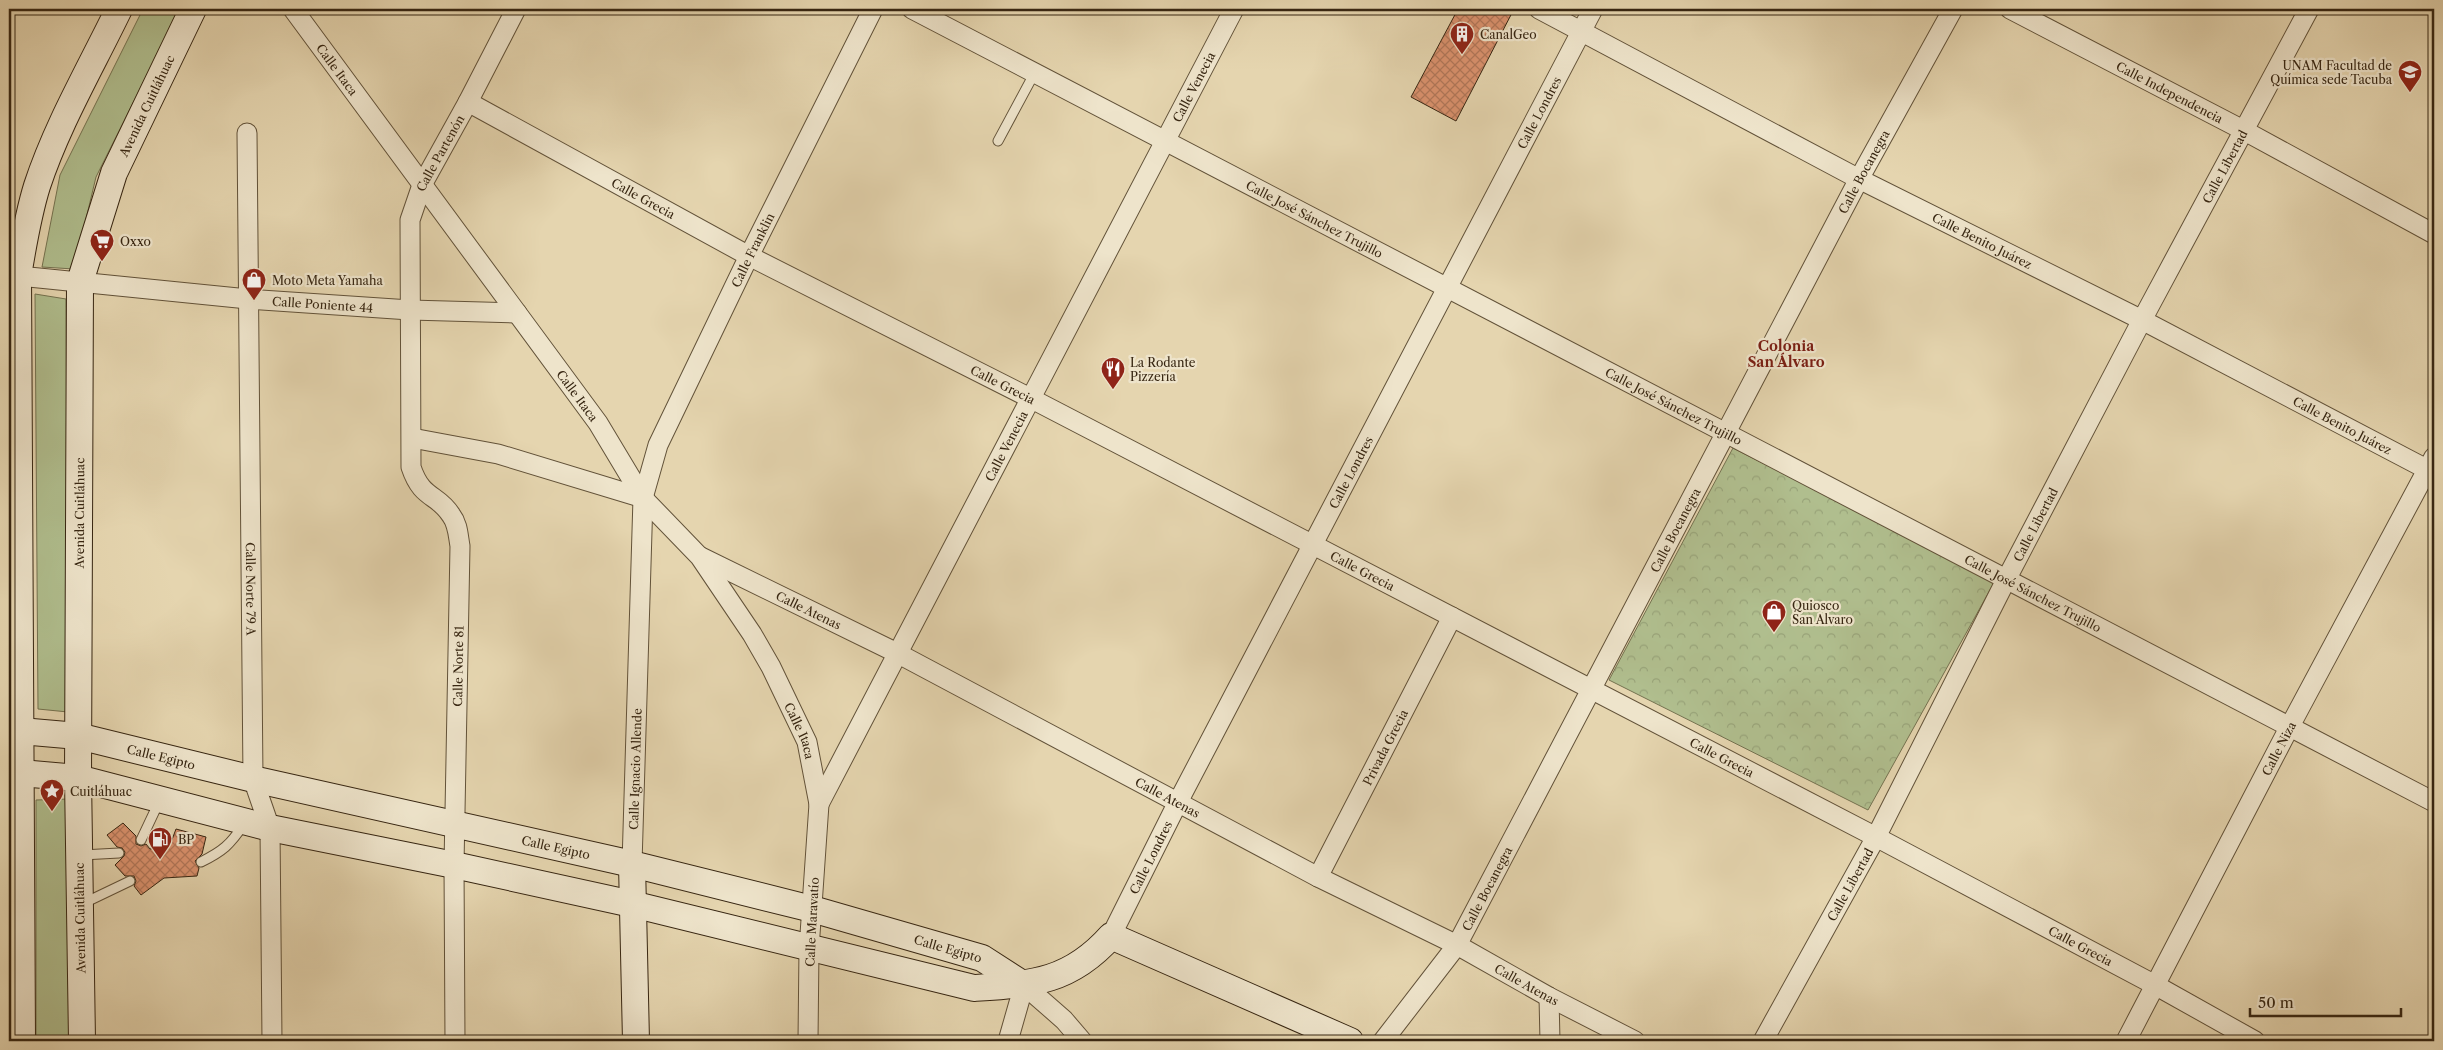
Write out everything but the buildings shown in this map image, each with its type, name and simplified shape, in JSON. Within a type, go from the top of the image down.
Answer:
[{"type":"street","points":[[22,1041],[15,846],[14,275],[44,169],[119,9]]},
{"type":"street","name":"Avenida Cuitláhuac","points":[[82,1041],[78,778],[80,282],[114,174],[193,9]]},
{"type":"street","name":"Calle Itaca","points":[[293,9],[598,423],[643,498],[700,557],[752,634],[807,742],[818,804]]},
{"type":"street","name":"Calle Partenón","points":[[410,310],[410,220],[422,185],[516,9]]},
{"type":"street","name":"Calle Franklin","points":[[643,498],[658,445],[749,256],[873,9]]},
{"type":"street","name":"Calle José Sánchez Trujillo","points":[[912,9],[2434,802]]},
{"type":"street","name":"Calle Venecia","points":[[818,804],[1234,9]]},
{"type":"street","name":"Calle Benito Juárez","points":[[1539,9],[1858,179],[2432,466]]},
{"type":"street","name":"Calle Londres","points":[[1111,936],[1178,802],[1593,9]]},
{"type":"street","name":"Calle Bocanegra","points":[[1383,1041],[1457,945],[1858,179],[1953,9]]},
{"type":"street","name":"Calle Independencia","points":[[2010,9],[2243,130],[2434,234]]},
{"type":"street","name":"Calle Libertad","points":[[1763,1041],[1876,837],[2006,578],[2309,9]]},
{"type":"street","name":"Calle Grecia","points":[[468,102],[749,256],[1030,398],[1876,837],[2155,985],[2255,1041]]},
{"type":"street","name":"Calle Norte 79 A","points":[[247,133],[253,779],[258,825],[272,1041]]},
{"type":"street","name":"Calle Poniente 44","points":[[14,275],[248,299],[410,310],[517,313]]},
{"type":"street","name":"Calle Norte 81","points":[[410,310],[411,467],[416,482],[424,493],[451,513],[458,527],[460,546],[454,865],[455,1041]]},
{"type":"street","points":[[412,438],[498,454],[643,498]]},
{"type":"street","name":"Calle Niza","points":[[2126,1041],[2290,726],[2432,466]]},
{"type":"street","name":"Calle Ignacio Allende","points":[[636,1041],[632,864],[643,498]]},
{"type":"street","name":"Calle Atenas","points":[[700,557],[897,653],[1318,877],[1457,945],[1549,997],[1635,1041]]},
{"type":"street","name":"Privada Grecia","points":[[1318,877],[1452,617]]},
{"type":"street","name":"Calle Egipto","points":[[15,731],[78,736],[253,779],[632,864],[812,909],[982,958],[1024,985]]},
{"type":"street","points":[[15,772],[78,778],[258,825],[632,904],[974,988],[1024,985],[1078,967],[1111,936],[1350,1041]]},
{"type":"street","name":"Calle Maravatío","points":[[808,1041],[809,949],[818,804]]},
{"type":"street","points":[[1008,1041],[1024,985]]},
{"type":"street","points":[[1024,985],[1064,1020],[1082,1041]]},
{"type":"street","points":[[1549,997],[1550,1041]]},
{"type":"lane","points":[[998,141],[1034,74]]},
{"type":"lane","points":[[141,840],[160,800]]},
{"type":"lane","points":[[200,862],[222,852],[258,825]]},
{"type":"lane","points":[[79,855],[119,853]]},
{"type":"lane","points":[[80,905],[130,882]]},
{"type":"green space","points":[[143,9],[180,9],[96,177],[74,269],[42,267],[60,175]]},
{"type":"green space","points":[[35,294],[66,299],[68,712],[38,709]]},
{"type":"green space","points":[[1733,448],[1995,581],[1868,810],[1609,680]]},
{"type":"green space","points":[[69,799],[71,1041],[36,1041],[36,800]]},
{"type":"place","name":"CanalGeo","points":[[1462,55]]},
{"type":"place","name":"UNAM Facultad de Química sede Tacuba","points":[[2410,93]]},
{"type":"place","name":"Oxxo","points":[[102,262]]},
{"type":"place","name":"Moto Meta Yamaha","points":[[254,301]]},
{"type":"place","name":"La Rodante Pizzería","points":[[1113,390]]},
{"type":"place","name":"Quiosco San Alvaro","points":[[1774,633]]},
{"type":"place","name":"Cuitláhuac","points":[[52,812]]},
{"type":"place","name":"BP","points":[[160,860]]},
{"type":"district","name":"Colonia San Álvaro","points":[[1786,354]]}]
